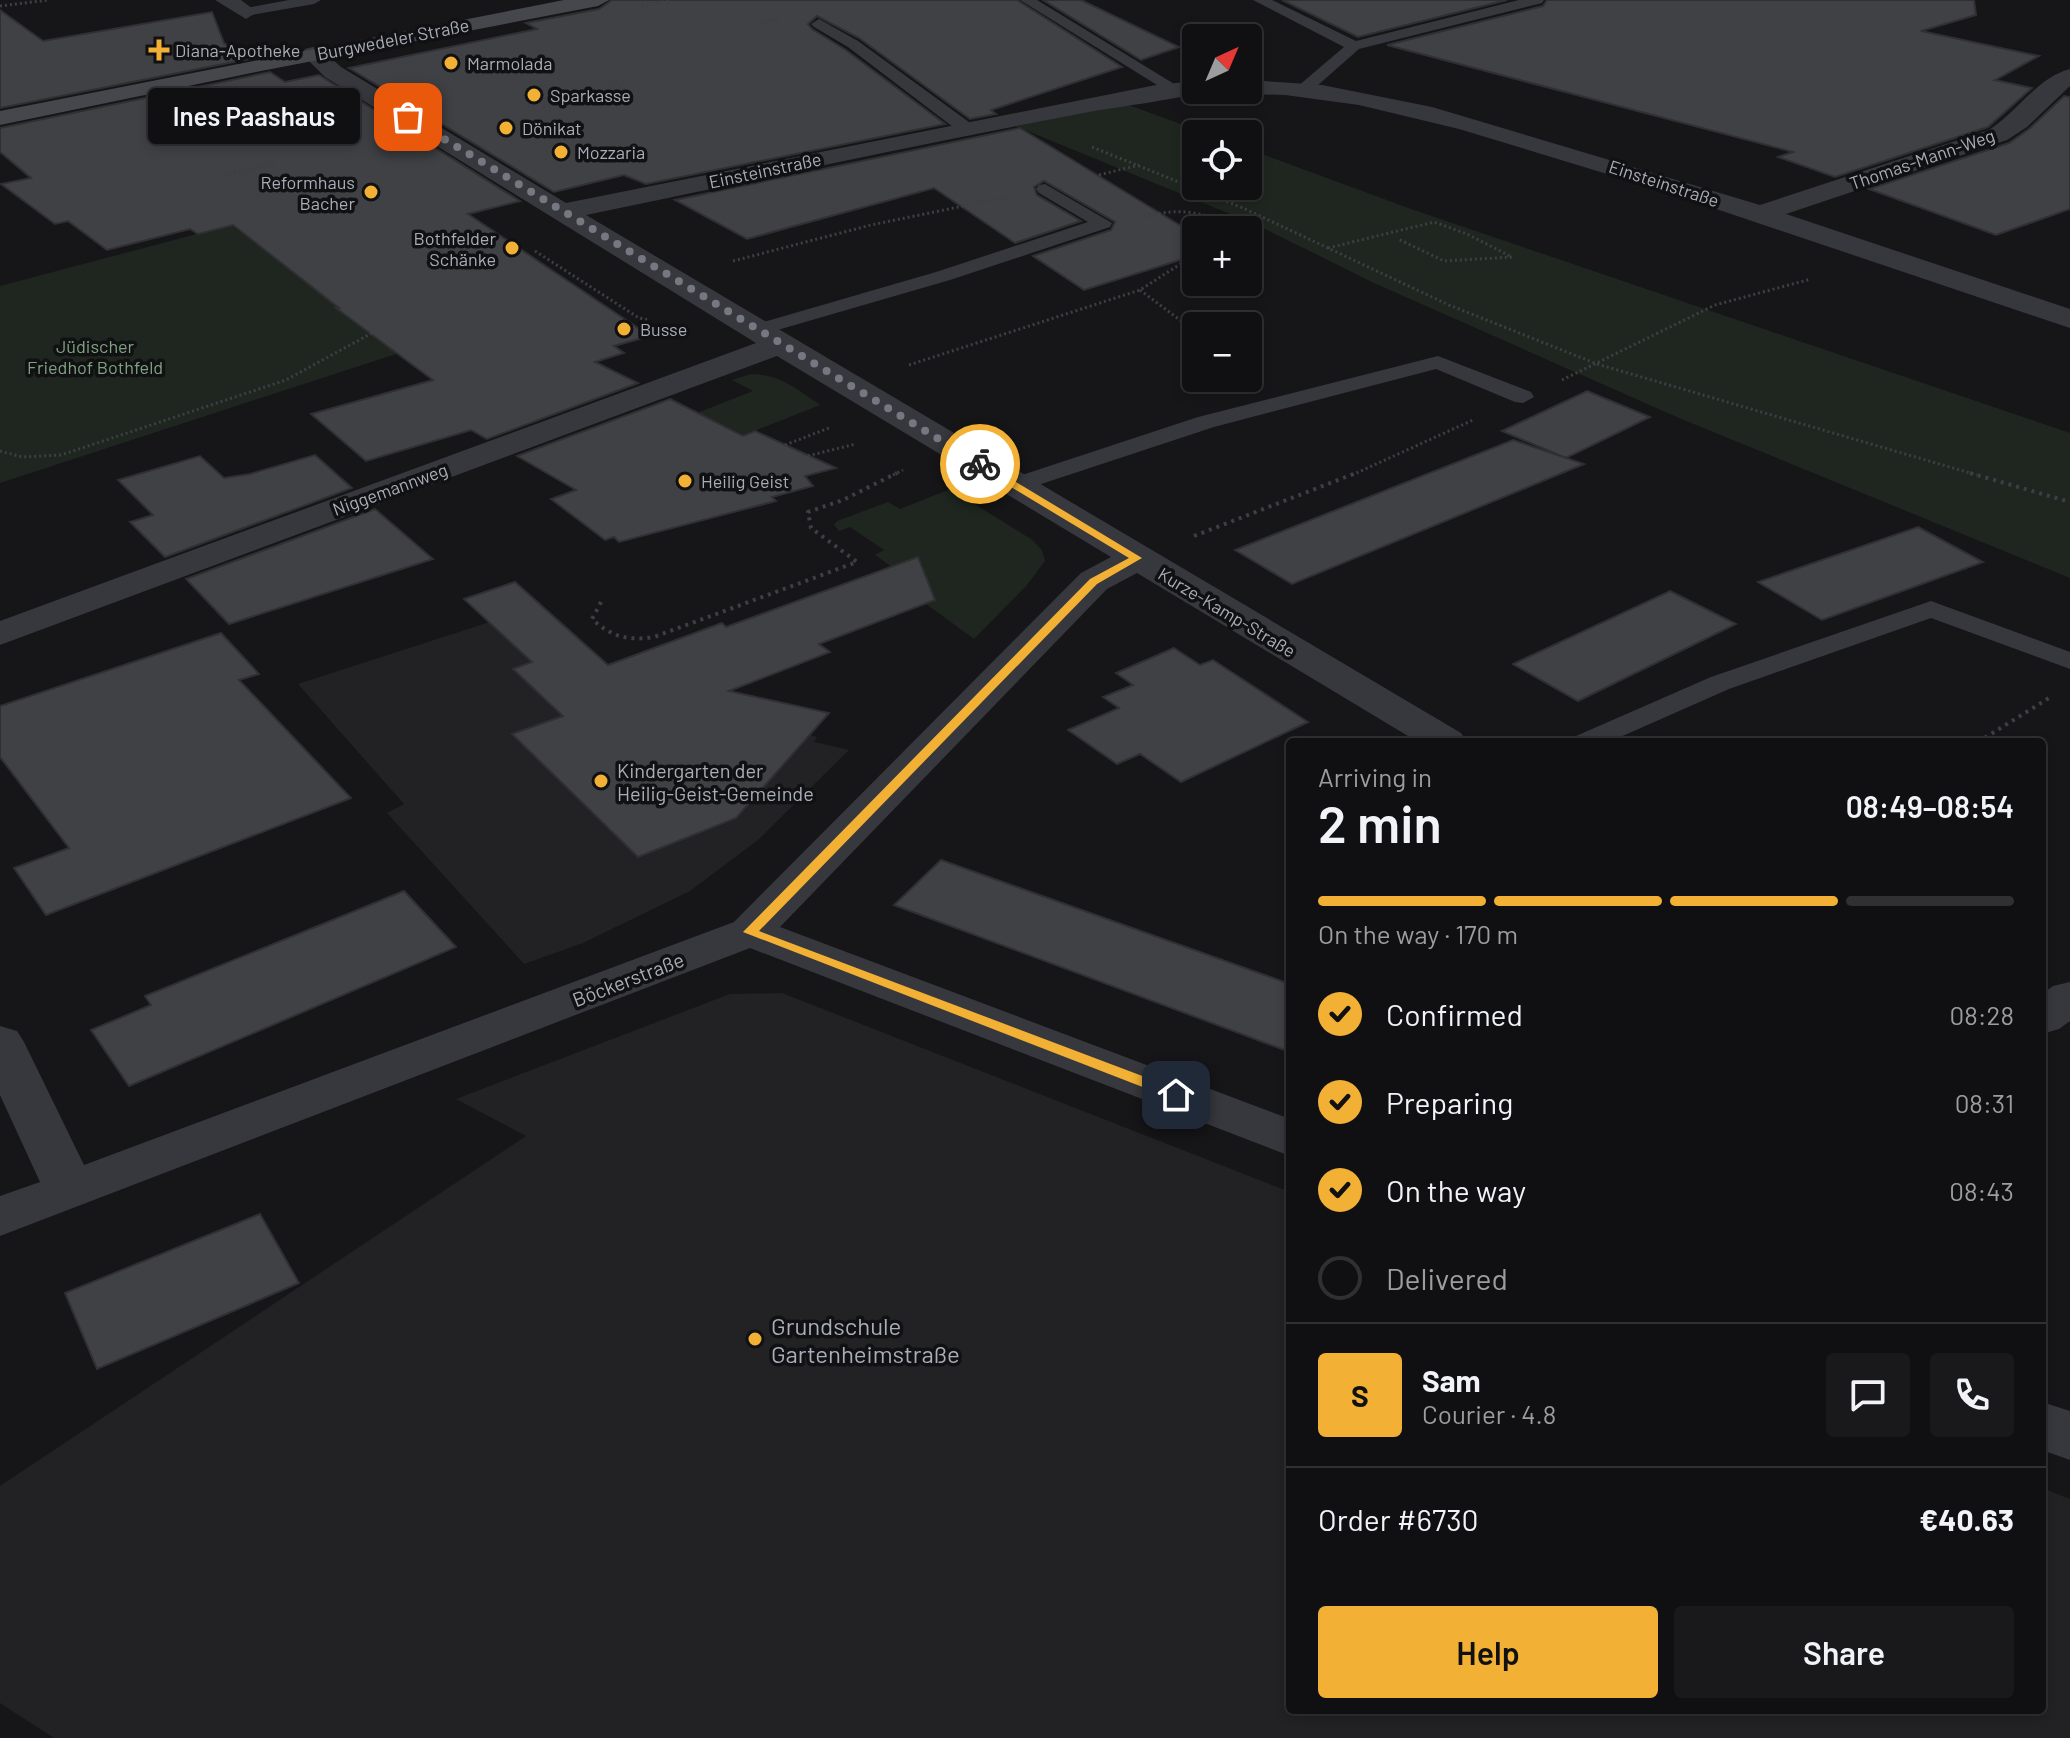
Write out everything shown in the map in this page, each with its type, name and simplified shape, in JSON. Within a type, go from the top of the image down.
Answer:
[{"type":"main road","name":"Burgwedeler Straße","points":[[0,118],[598,0]]},
{"type":"street","points":[[226,0],[246,12]]},
{"type":"street","name":"Kurze-Kamp-Straße","points":[[313,54],[333,72],[847,386],[1440,738]]},
{"type":"street","name":"Thomas-Mann-Weg","points":[[1757,215],[1998,135],[2018,122],[2054,85],[2070,76]]},
{"type":"street","name":"Einsteinstraße","points":[[1262,88],[1303,90],[1399,107],[1474,126],[1615,167],[2070,319]]},
{"type":"street","name":"Einsteinstraße","points":[[564,211],[1017,118],[1182,90]]},
{"type":"street","name":"Niggemannweg","points":[[0,634],[768,338]]},
{"type":"street","name":"Böckerstraße","points":[[0,1217],[750,932],[1094,581],[1137,558]]},
{"type":"street","points":[[750,932],[1286,1136]]},
{"type":"street","points":[[2046,1015],[2070,997]]},
{"type":"street","points":[[0,1042],[70,1191]]},
{"type":"street","points":[[2046,1427],[2070,1436]]},
{"type":"lane","points":[[246,12],[314,0]]},
{"type":"lane","name":"Einsteinstraße","points":[[1027,0],[1182,87]]},
{"type":"lane","points":[[1260,0],[1354,46]]},
{"type":"lane","points":[[1303,90],[1354,46],[1503,3],[1537,0]]},
{"type":"lane","points":[[819,24],[853,44],[967,129]]},
{"type":"lane","points":[[1045,189],[1103,223]]},
{"type":"lane","points":[[768,338],[1103,223]]},
{"type":"lane","points":[[1015,485],[1206,422],[1438,362],[1523,397]]},
{"type":"lane","points":[[1595,738],[1720,683],[1931,609],[2070,661]]},
{"type":"path","points":[[0,6],[49,0]]},
{"type":"path","points":[[605,75],[632,99]]},
{"type":"path","points":[[543,107],[623,89]]},
{"type":"path","points":[[1017,118],[1243,208],[1449,305],[1597,364],[2070,502]]},
{"type":"path","points":[[219,176],[275,163]]},
{"type":"path","points":[[670,277],[871,225],[1045,189],[1139,165]]},
{"type":"path","points":[[1103,223],[1113,227],[1172,207],[1186,208],[1206,216]]},
{"type":"path","points":[[1327,249],[1434,222],[1512,257],[1444,261],[1398,239]]},
{"type":"path","points":[[1137,558],[1347,477],[1597,364],[1715,305],[1887,259]]},
{"type":"path","points":[[847,386],[1140,290],[1182,263]]},
{"type":"path","points":[[1140,290],[1182,322]]},
{"type":"path","points":[[0,451],[9,456],[31,458],[61,455],[286,380],[372,333]]},
{"type":"path","points":[[785,445],[812,434]]},
{"type":"path","points":[[803,457],[836,450]]},
{"type":"path","points":[[601,602],[592,619],[606,632],[628,641],[654,637],[857,562],[811,528],[808,512],[843,500],[908,467]]},
{"type":"path","points":[[1984,738],[2057,692]]},
{"type":"shaded area","name":"Kindergarten der Heilig-Geist-Gemeinde","points":[[499,619],[543,658],[772,718],[786,703],[829,713],[810,735],[817,737],[814,742],[849,750],[758,840],[690,891],[583,943],[524,964],[387,813],[404,804],[298,684]]},
{"type":"shaded area","name":"Grundschule Gartenheimstraße","points":[[782,993],[1286,1190],[1286,1714],[2046,1714],[2046,1490],[2070,1499],[2070,1738],[54,1738],[0,1703],[0,1486],[526,1136],[456,1099],[730,994]]},
{"type":"green space","points":[[1115,100],[1182,124],[1182,194],[1003,121]]},
{"type":"green space","points":[[1262,154],[1411,209],[2070,433],[2070,578],[1679,418],[1374,283],[1262,227],[1262,216],[1235,216],[1196,200],[1262,200]]},
{"type":"green space","name":"Jüdischer Friedhof Bothfeld","points":[[231,225],[399,353],[0,483],[0,286]]},
{"type":"green space","points":[[751,374],[779,380],[820,405],[744,435],[697,413],[753,391],[732,380]]},
{"type":"green space","points":[[950,489],[1031,539],[1042,550],[1045,561],[1027,585],[974,639],[884,573],[893,568],[875,555],[884,550],[850,527],[839,531],[834,525],[837,521],[888,502],[900,509]]},
{"type":"building","points":[[612,0],[1017,0],[1122,67],[991,110],[996,114],[970,119],[859,38],[817,16],[808,24],[812,29],[846,50],[945,124],[646,184],[624,175],[554,192],[349,68],[537,29],[526,23],[599,9]]},
{"type":"building","points":[[1043,0],[1081,0],[1179,47],[1141,60]]},
{"type":"building","points":[[1282,0],[1507,0],[1358,37]]},
{"type":"building","points":[[1547,0],[1974,0],[1976,15],[1921,31],[2039,56],[1995,80],[2032,88],[1988,127],[1835,177],[1778,157],[1793,152],[1387,45],[1543,6]]},
{"type":"building","points":[[0,10],[43,41],[212,12],[224,43],[249,59],[0,108]]},
{"type":"building","points":[[270,72],[285,82],[319,75],[520,201],[468,214],[650,336],[614,346],[624,353],[595,362],[638,383],[487,439],[471,430],[366,461],[311,414],[433,380],[336,308],[339,308],[233,225],[198,234],[190,229],[107,250],[68,221],[55,224],[1,184],[31,178],[0,152],[0,128]]},
{"type":"building","points":[[2064,96],[2070,97],[2070,209],[1996,235],[1869,189],[2009,143]]},
{"type":"building","points":[[1020,128],[1182,226],[1182,259],[1084,290],[1033,256],[1111,230],[1115,222],[1044,181],[1034,187],[1037,195],[1081,221],[1015,243],[934,188],[747,239],[675,200]]},
{"type":"building","points":[[1587,391],[1650,417],[1566,458],[1502,431]]},
{"type":"building","name":"Heilig Geist","points":[[670,399],[743,436],[755,431],[836,468],[805,476],[813,486],[772,497],[776,501],[619,542],[614,537],[605,540],[551,499],[576,490],[517,456]]},
{"type":"building","points":[[1513,440],[1584,464],[1292,584],[1235,550]]},
{"type":"building","points":[[315,455],[352,488],[165,557],[130,522],[153,515],[118,480],[200,456],[224,478],[250,474]]},
{"type":"building","points":[[375,509],[433,559],[229,624],[186,579]]},
{"type":"building","points":[[1918,527],[1983,562],[1822,620],[1758,582]]},
{"type":"building","points":[[918,557],[935,600],[819,644],[830,652],[729,691],[829,713],[736,818],[638,857],[512,734],[563,716],[513,669],[532,662],[464,599],[515,582],[608,665],[722,623],[726,627]]},
{"type":"building","points":[[1670,591],[1736,624],[1578,701],[1513,664]]},
{"type":"building","points":[[221,633],[259,674],[239,680],[351,798],[46,915],[14,868],[69,848],[0,757],[0,706]]},
{"type":"building","points":[[1174,648],[1200,665],[1213,660],[1308,722],[1181,782],[1140,754],[1117,764],[1068,730],[1119,708],[1103,697],[1133,685],[1116,673]]},
{"type":"building","points":[[941,860],[1286,983],[1286,1051],[894,905]]},
{"type":"building","points":[[404,891],[456,947],[129,1086],[91,1030],[151,1005],[145,996]]},
{"type":"building","points":[[260,1214],[299,1283],[97,1369],[65,1293]]},
{"type":"way so far","points":[[408,117],[980,464]]},
{"type":"place","name":"Diana-Apotheke","points":[[159,50]]},
{"type":"place","name":"Marmolada","points":[[451,63]]},
{"type":"place","name":"Sparkasse","points":[[534,95]]},
{"type":"place","name":"Ines Paashaus","points":[[408,117]]},
{"type":"place","name":"Dönikat","points":[[506,128]]},
{"type":"place","name":"Mozzaria","points":[[561,152]]},
{"type":"place","name":"Reformhaus Bacher","points":[[371,192]]},
{"type":"place","name":"Bothfelder Schänke","points":[[512,248]]},
{"type":"place","name":"Busse","points":[[624,329]]},
{"type":"place","name":"Heilig Geist","points":[[685,481]]},
{"type":"place","name":"Kindergarten der Heilig-Geist-Gemeinde","points":[[601,781]]},
{"type":"place","name":"Grundschule Gartenheimstraße","points":[[755,1339]]},
{"type":"route","points":[[980,464],[1137,558],[1094,581],[750,932],[1176,1095]]}]
